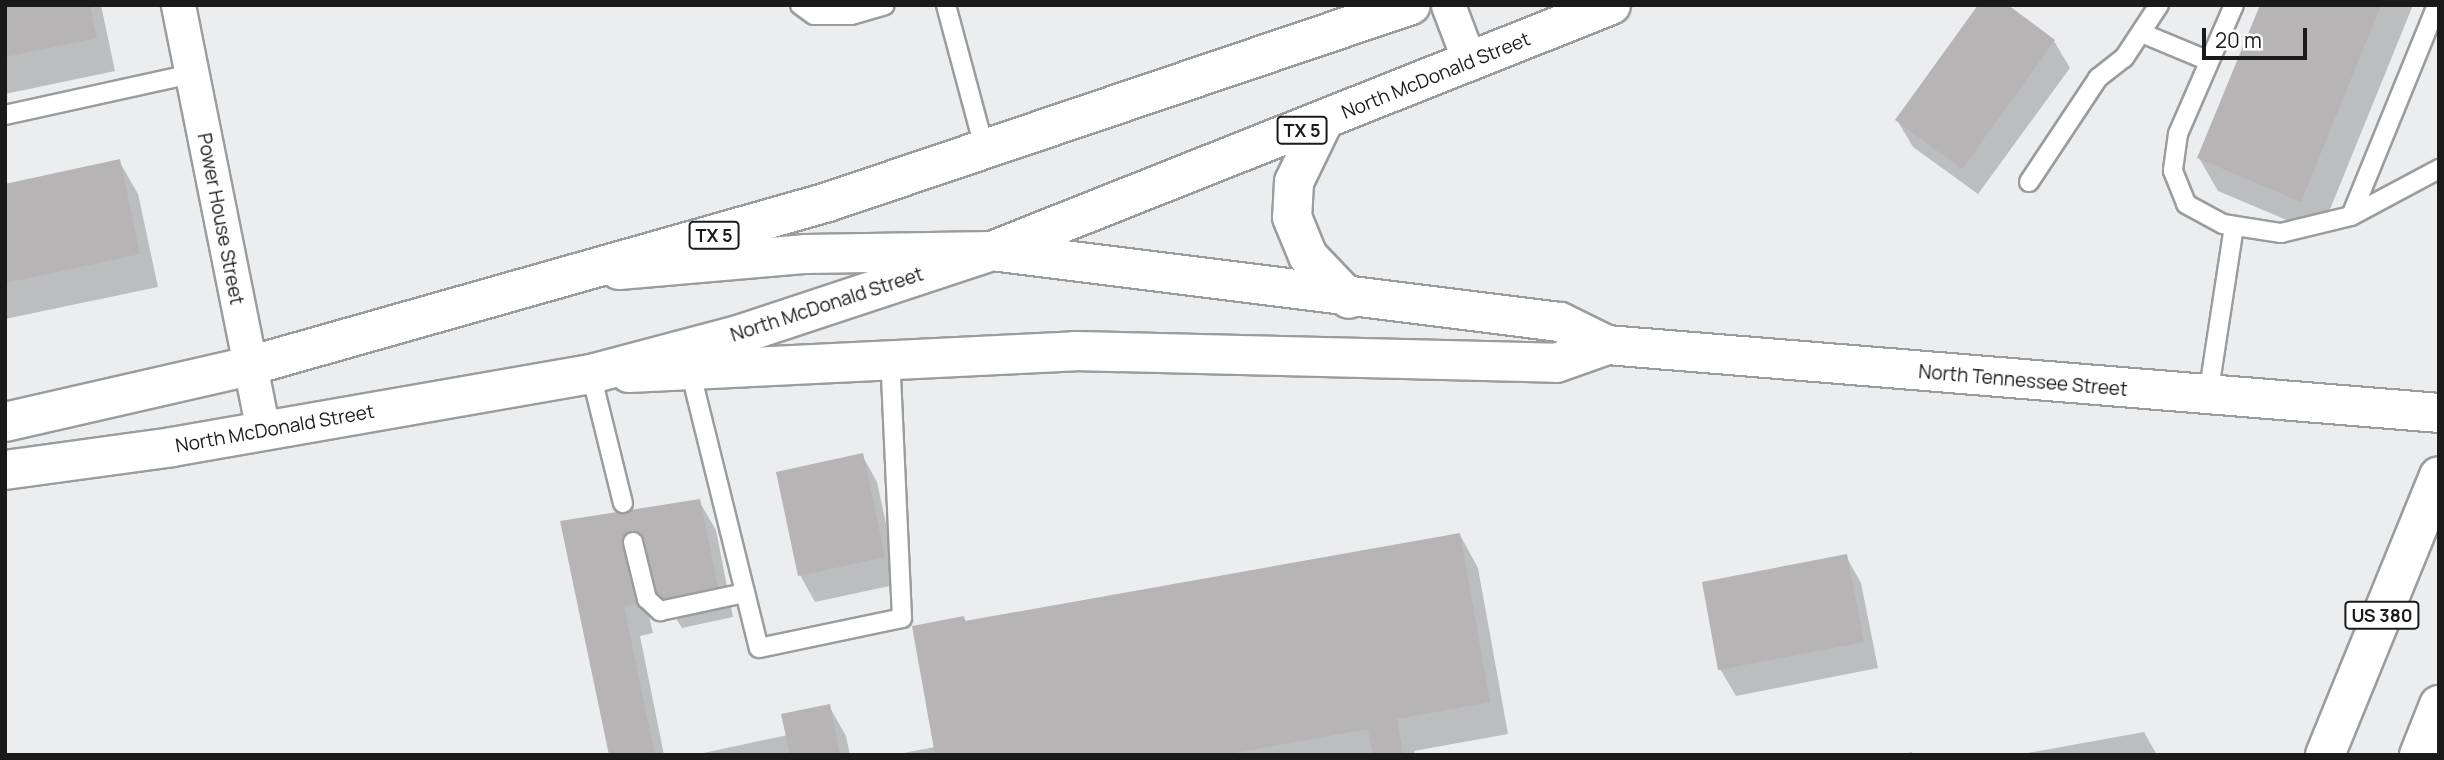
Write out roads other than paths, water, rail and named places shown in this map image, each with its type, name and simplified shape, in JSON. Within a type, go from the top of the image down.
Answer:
[{"type":"main road","name":"TX 5","points":[[5,422],[249,366],[589,272],[985,151],[1411,5]]},
{"type":"main road","name":"North McDonald Street","points":[[5,470],[263,432],[591,374],[741,334],[992,251],[1323,122],[1611,5]]},
{"type":"main road","points":[[1323,122],[1294,182],[1292,217],[1308,256],[1349,299]]},
{"type":"main road","points":[[589,272],[806,254],[992,251],[1349,299],[1560,323],[1607,345]]},
{"type":"main road","points":[[591,374],[890,357],[1205,352],[1556,363],[1607,345]]},
{"type":"main road","name":"North Tennessee Street","points":[[1607,345],[2439,413]]},
{"type":"main road","name":"US 380","points":[[2325,755],[2439,476]]},
{"type":"main road","points":[[2419,755],[2439,705]]},
{"type":"street","name":"Power House Street","points":[[178,5],[263,432]]},
{"type":"street","points":[[1448,5],[1470,63]]},
{"type":"lane","points":[[800,5],[814,15],[851,15],[885,5]]},
{"type":"lane","points":[[946,5],[985,151]]},
{"type":"lane","points":[[2029,182],[2098,78],[2124,58],[2144,34],[2159,5]]},
{"type":"lane","points":[[2234,5],[2178,134],[2173,171],[2186,204],[2234,226],[2281,233],[2351,216],[2439,169]]},
{"type":"lane","points":[[2351,216],[2437,5]]},
{"type":"lane","points":[[2144,34],[2209,61]]},
{"type":"lane","points":[[5,115],[192,74]]},
{"type":"lane","points":[[2208,396],[2234,226]]},
{"type":"lane","points":[[690,370],[759,648],[902,618],[890,357]]},
{"type":"lane","points":[[591,374],[622,503]]},
{"type":"lane","points":[[633,542],[646,599],[660,611],[746,593]]}]
